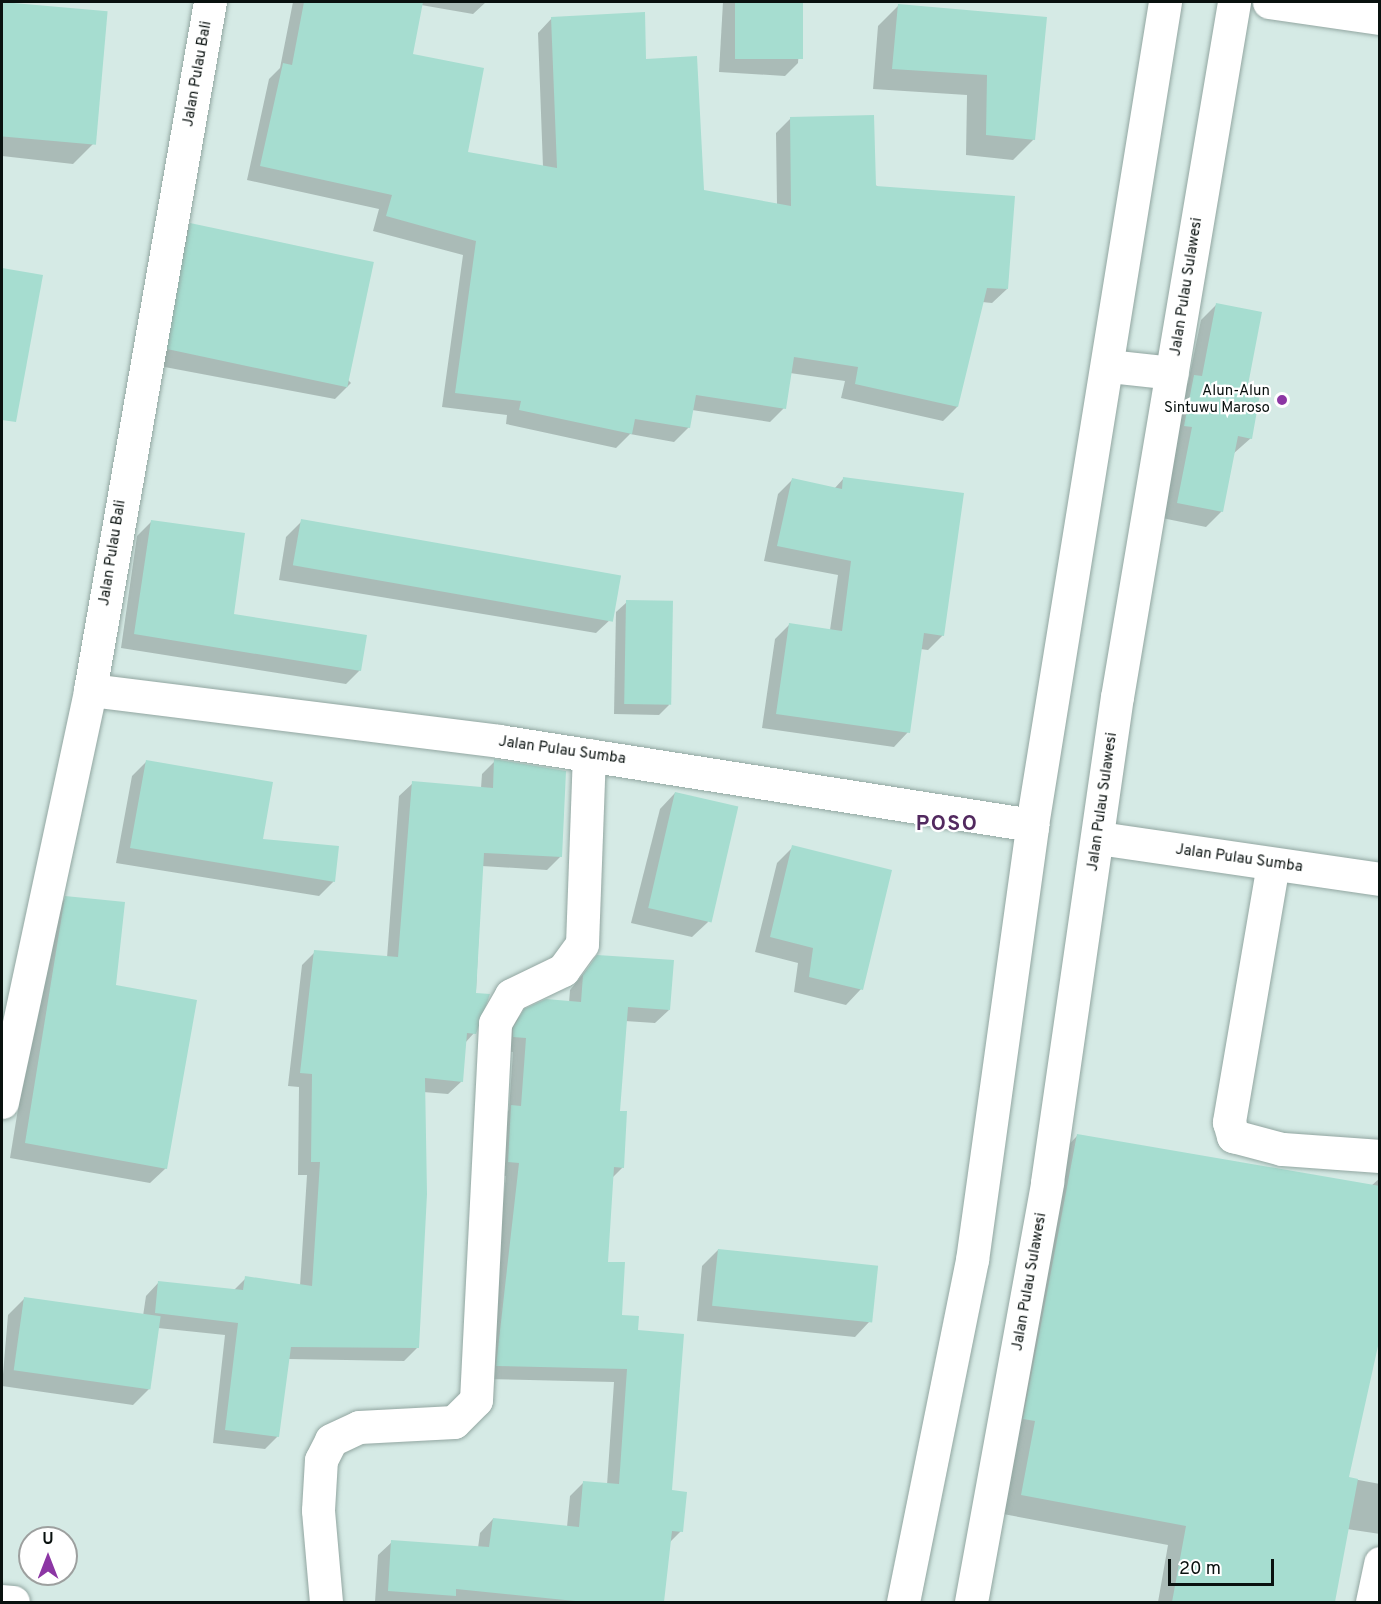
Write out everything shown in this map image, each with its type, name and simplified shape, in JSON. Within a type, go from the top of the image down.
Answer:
[{"type":"street","name":"Jalan Pulau Bali","points":[[2,1102],[90,690],[210,2]]},
{"type":"street","points":[[903,1602],[972,1260],[1032,825],[1108,366],[1165,2]]},
{"type":"street","name":"Jalan Pulau Sulawesi","points":[[971,1602],[1043,1206],[1172,373],[1234,2]]},
{"type":"street","points":[[1269,2],[1380,18]]},
{"type":"street","points":[[1108,366],[1172,373]]},
{"type":"street","name":"Jalan Pulau Sumba","points":[[90,690],[589,755],[1032,825]]},
{"type":"street","points":[[326,1602],[318,1510],[321,1461],[331,1440],[359,1428],[454,1422],[476,1400],[495,1023],[511,995],[563,970],[582,944],[589,755]]},
{"type":"street","name":"Jalan Pulau Sumba","points":[[1100,838],[1380,879]]},
{"type":"street","points":[[1273,864],[1229,1122],[1233,1136],[1282,1149],[1380,1156]]},
{"type":"street","points":[[1372,1602],[1380,1563]]},
{"type":"street","points":[[2,1601],[13,1602]]},
{"type":"building","points":[[2,2],[108,11],[96,145],[2,137]]},
{"type":"building","points":[[304,2],[423,2],[413,54],[484,68],[468,152],[557,168],[551,17],[645,12],[646,59],[697,56],[704,190],[791,206],[790,117],[874,115],[876,186],[1015,196],[1008,289],[987,288],[958,407],[855,384],[858,367],[794,357],[786,409],[696,395],[690,428],[635,419],[632,434],[519,410],[521,401],[455,393],[476,241],[386,216],[392,195],[260,166],[283,63],[292,65]]},
{"type":"building","points":[[735,2],[803,2],[803,59],[735,59]]},
{"type":"building","points":[[898,4],[1047,17],[1035,140],[986,135],[987,75],[892,69]]},
{"type":"building","points":[[190,223],[374,262],[347,387],[163,348]]},
{"type":"building","points":[[2,268],[43,275],[16,422],[2,420]]},
{"type":"building","points":[[1216,303],[1262,312],[1248,385],[1261,388],[1252,439],[1238,436],[1223,512],[1177,503],[1192,427],[1184,426],[1194,375],[1202,376]]},
{"type":"building","points":[[843,477],[964,493],[944,636],[924,633],[910,733],[776,714],[789,623],[842,631],[851,561],[777,546],[792,478],[842,489]]},
{"type":"building","points":[[301,519],[621,575],[613,622],[293,565]]},
{"type":"building","points":[[151,520],[245,533],[234,614],[367,635],[361,671],[134,634]]},
{"type":"building","points":[[626,600],[673,601],[671,705],[624,704]]},
{"type":"building","points":[[494,759],[566,771],[562,857],[484,853],[476,993],[490,994],[476,1034],[467,1033],[463,1082],[425,1078],[427,1194],[419,1348],[291,1347],[279,1437],[225,1430],[238,1323],[155,1313],[158,1281],[243,1290],[245,1276],[312,1286],[320,1162],[311,1162],[312,1074],[300,1073],[314,950],[398,957],[412,781],[493,788]]},
{"type":"building","points":[[146,760],[273,782],[263,839],[339,846],[335,882],[130,848]]},
{"type":"building","points":[[675,792],[738,807],[712,923],[648,908]]},
{"type":"building","points":[[792,845],[892,870],[863,990],[809,977],[813,948],[770,937]]},
{"type":"building","points":[[65,896],[125,902],[116,985],[197,1000],[167,1169],[25,1143]]},
{"type":"building","points":[[597,955],[674,960],[670,1010],[628,1007],[620,1111],[627,1111],[624,1168],[614,1167],[608,1262],[625,1262],[622,1315],[639,1316],[638,1330],[684,1334],[672,1490],[687,1492],[683,1532],[672,1531],[664,1602],[585,1602],[456,1589],[456,1596],[388,1591],[391,1540],[489,1547],[493,1518],[579,1527],[583,1481],[619,1484],[627,1369],[496,1366],[519,1163],[508,1162],[511,1105],[521,1106],[526,1038],[513,1037],[513,1028],[524,1009],[546,999],[581,1002],[583,975]]},
{"type":"building","points":[[1077,1134],[1380,1186],[1380,1337],[1349,1477],[1358,1479],[1335,1602],[1172,1602],[1186,1526],[1021,1495],[1035,1421],[1023,1419]]},
{"type":"building","points":[[718,1249],[878,1266],[872,1323],[712,1306]]},
{"type":"building","points":[[24,1297],[161,1316],[150,1389],[14,1370]]},
{"type":"place","name":"Alun-Alun Sintuwu Maroso","points":[[1282,400]]},
{"type":"district","name":"POSO","points":[[947,825]]}]
